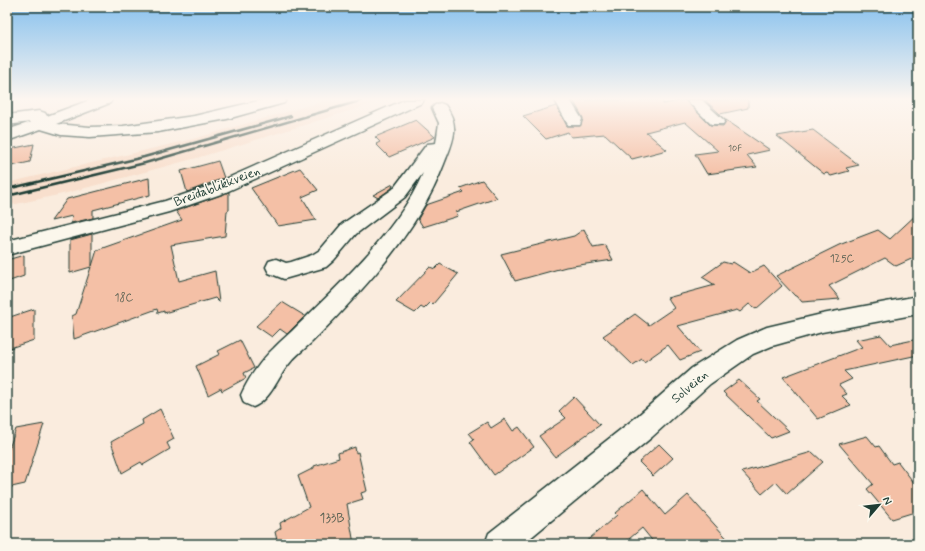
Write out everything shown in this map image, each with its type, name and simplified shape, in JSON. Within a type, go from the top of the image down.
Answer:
[{"type":"street","points":[[7,136],[33,126]]},
{"type":"street","points":[[54,126],[61,131],[101,132],[137,130],[162,126]]},
{"type":"street","name":"Breidablikkveien","points":[[7,248],[169,206],[218,189],[360,126]]},
{"type":"street","points":[[276,267],[284,271],[319,261],[334,248],[349,229],[386,204],[399,193],[432,151],[442,126]]},
{"type":"street","points":[[253,395],[281,356],[305,334],[365,270],[413,211],[426,188],[444,143],[447,126]]},
{"type":"street","name":"Solveien","points":[[500,544],[643,428],[702,376],[745,347],[767,337],[822,323],[918,305]]},
{"type":"shaded area","points":[[239,126],[302,126],[200,157],[67,193],[7,206],[7,183],[193,139]]},
{"type":"building","points":[[402,126],[422,126],[435,137],[389,157],[376,144],[380,142],[375,137]]},
{"type":"building","points":[[533,126],[671,126],[646,132],[667,150],[632,159],[605,134],[571,137],[568,132],[546,139]]},
{"type":"building","points":[[689,126],[734,126],[770,150],[747,155],[757,167],[707,174],[695,154],[718,151]]},
{"type":"building","points":[[813,130],[859,165],[846,168],[849,171],[831,176],[827,173],[824,174],[777,136]]},
{"type":"building","points":[[34,144],[30,162],[7,167],[10,149]]},
{"type":"building","points":[[218,161],[224,178],[187,192],[181,171]]},
{"type":"building","points":[[300,168],[318,190],[302,197],[316,220],[278,226],[251,188]]},
{"type":"building","points":[[149,178],[150,195],[93,210],[93,218],[71,223],[72,216],[51,221],[67,199]]},
{"type":"building","points":[[482,180],[497,198],[456,212],[458,216],[423,227],[418,219],[426,205],[464,192],[460,188]]},
{"type":"building","points":[[393,184],[392,188],[378,198],[373,195]]},
{"type":"building","points":[[229,192],[229,210],[227,211],[225,236],[171,245],[179,281],[215,271],[219,302],[215,298],[164,313],[164,311],[158,313],[157,309],[74,339],[72,316],[76,314],[91,267],[70,273],[70,240],[92,234],[92,266],[97,250],[182,220],[176,211]]},
{"type":"building","points":[[918,213],[918,256],[896,266],[885,258],[829,286],[840,299],[802,302],[776,276],[839,245],[878,230],[890,239]]},
{"type":"building","points":[[584,229],[593,247],[605,245],[613,260],[566,267],[515,281],[501,254],[574,236]]},
{"type":"building","points":[[24,255],[24,276],[7,282],[7,260]]},
{"type":"building","points":[[723,262],[731,264],[733,262],[750,273],[764,266],[782,286],[756,309],[749,304],[740,312],[737,310],[678,326],[700,352],[680,360],[668,345],[644,362],[642,359],[633,365],[603,336],[635,314],[649,325],[674,308],[667,298],[715,285],[702,277]]},
{"type":"building","points":[[440,264],[458,274],[433,304],[431,302],[424,309],[421,307],[415,313],[396,302],[430,267],[435,269]]},
{"type":"building","points":[[282,302],[305,316],[287,334],[280,329],[272,337],[256,326]]},
{"type":"building","points":[[34,309],[34,340],[7,349],[7,318]]},
{"type":"building","points":[[881,335],[890,345],[918,339],[918,355],[844,371],[852,379],[839,385],[847,394],[842,396],[851,405],[818,419],[783,377],[862,347],[856,340]]},
{"type":"building","points":[[240,340],[254,368],[244,373],[246,378],[222,391],[221,388],[208,395],[196,366],[220,354],[218,351]]},
{"type":"building","points":[[739,380],[760,399],[757,401],[789,431],[771,438],[723,392]]},
{"type":"building","points":[[574,397],[600,425],[555,457],[539,436],[566,418],[559,411]]},
{"type":"building","points":[[160,409],[174,439],[167,443],[170,449],[143,465],[141,462],[122,473],[111,442],[143,424],[142,420]]},
{"type":"building","points":[[505,419],[513,431],[519,427],[534,447],[494,475],[470,442],[474,439],[469,433],[487,422],[491,428]]},
{"type":"building","points":[[44,424],[25,484],[7,488],[7,454],[16,429]]},
{"type":"building","points":[[867,436],[876,447],[879,446],[892,464],[898,462],[918,488],[918,511],[892,519],[867,489],[873,484],[839,444]]},
{"type":"building","points":[[659,444],[673,458],[653,476],[639,462]]},
{"type":"building","points":[[355,447],[356,453],[358,452],[367,491],[361,493],[363,499],[347,504],[354,544],[278,544],[275,532],[281,528],[280,523],[309,507],[298,476],[314,468],[314,466],[339,458],[338,453]]},
{"type":"building","points":[[812,452],[823,462],[787,494],[776,482],[762,494],[742,472]]},
{"type":"building","points":[[643,489],[665,515],[688,495],[732,544],[655,544],[642,528],[623,544],[583,544],[617,515],[615,513]]},
{"type":"railway","points":[[7,189],[144,157],[256,126]]},
{"type":"railway","points":[[7,196],[145,163],[274,126]]}]
